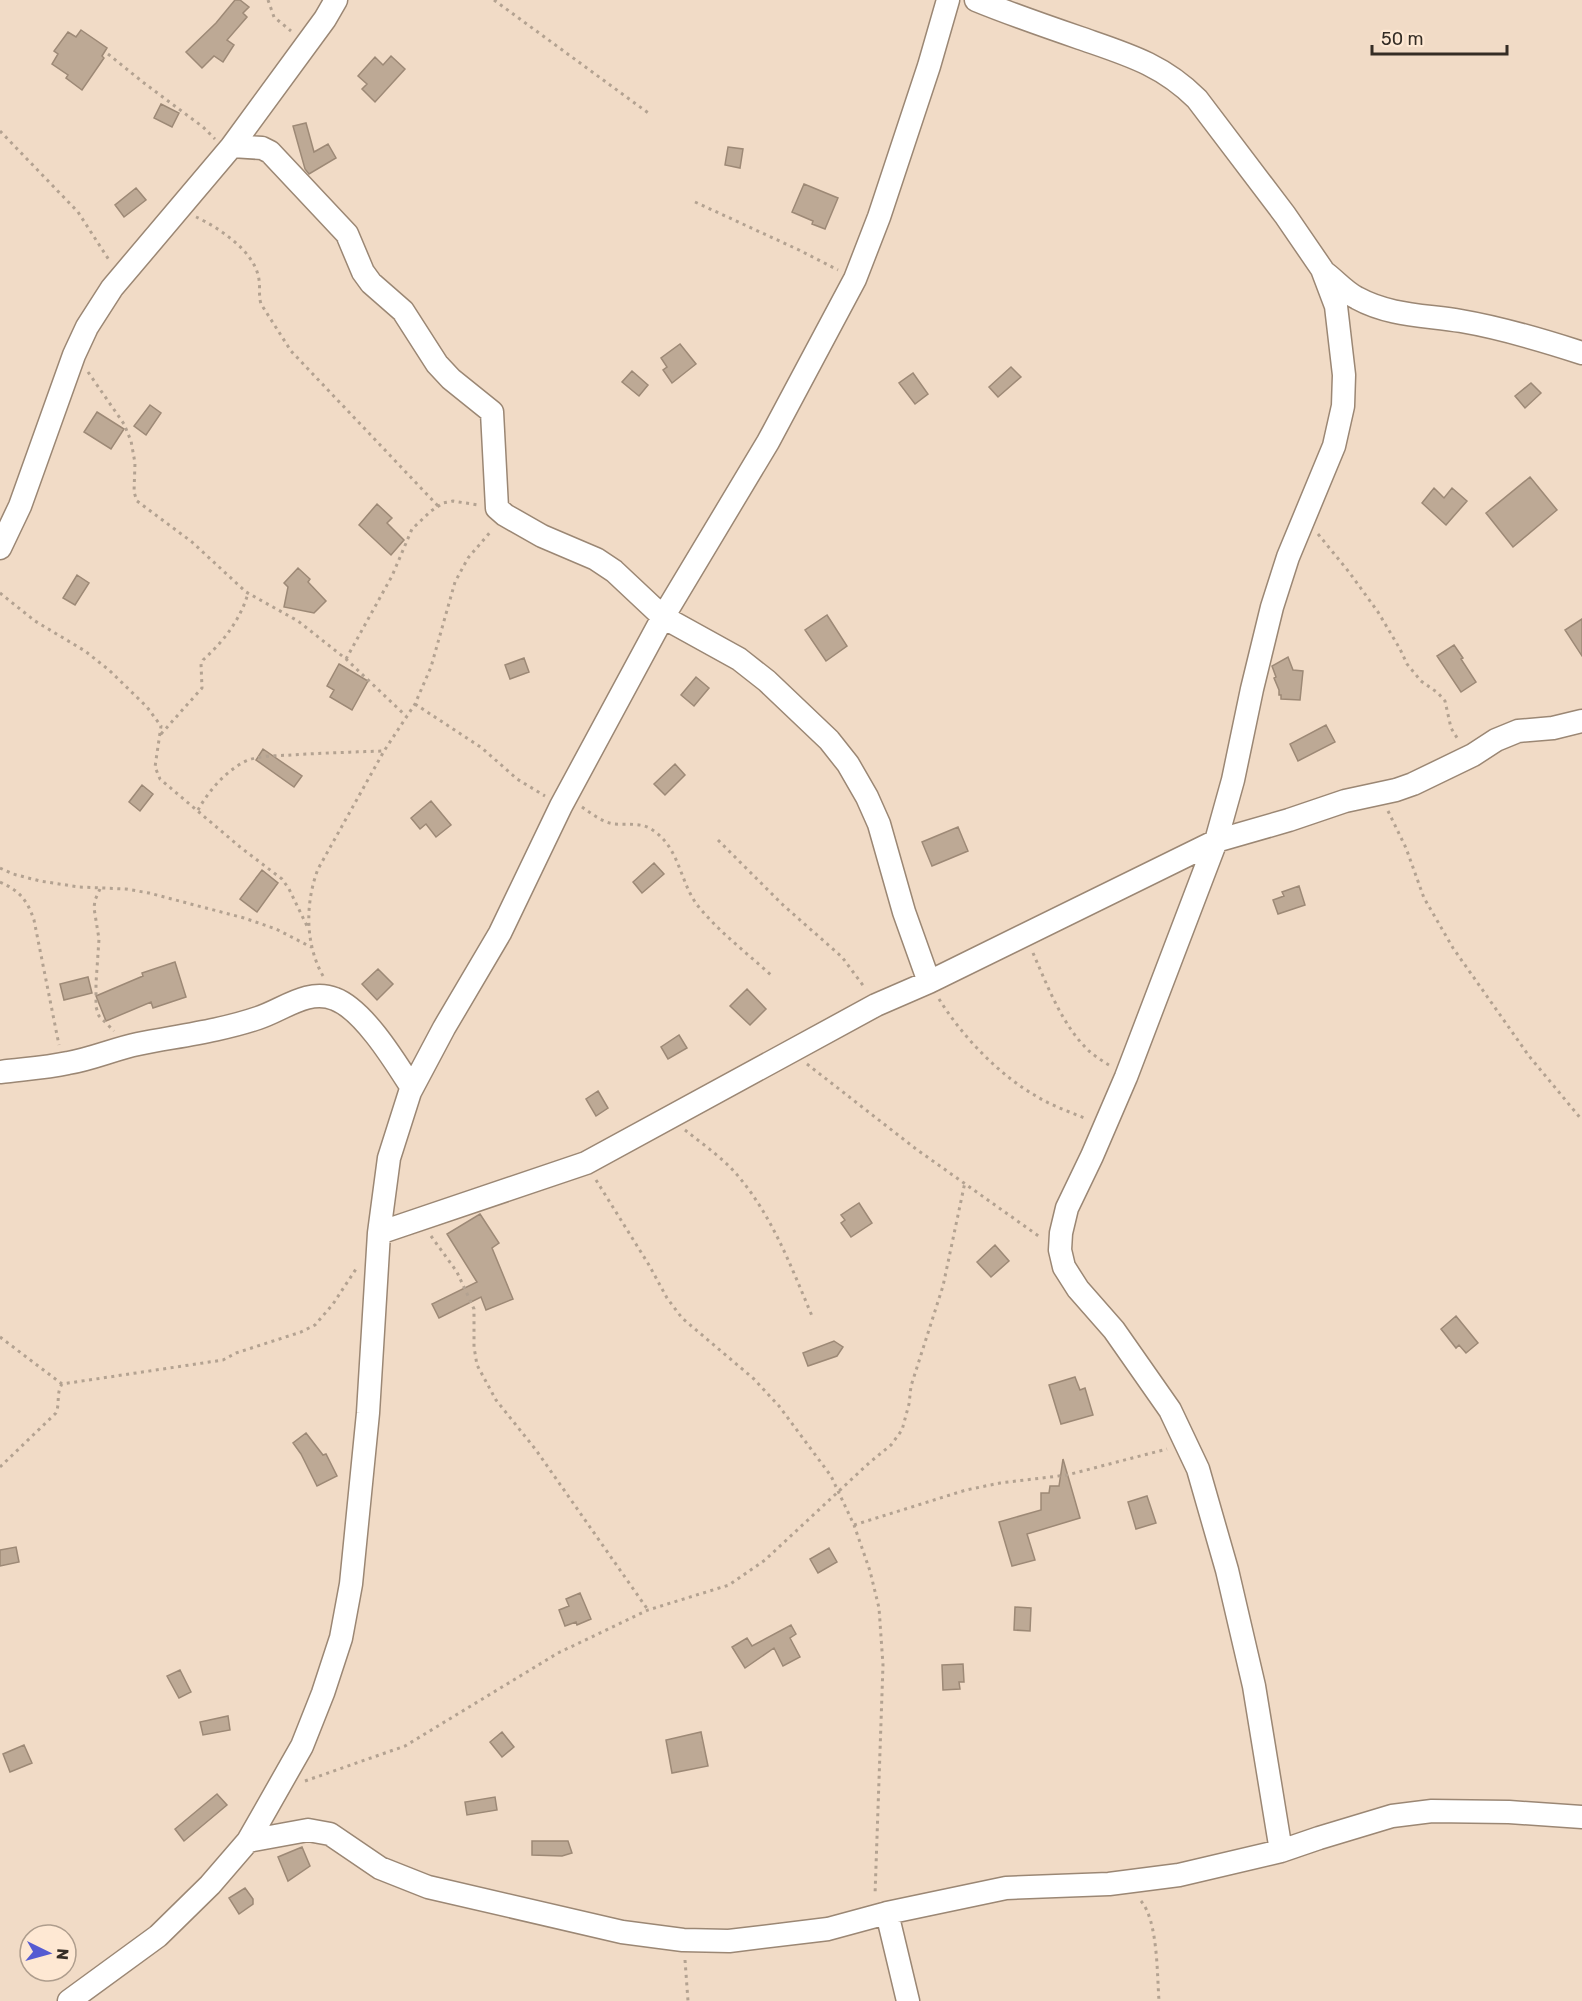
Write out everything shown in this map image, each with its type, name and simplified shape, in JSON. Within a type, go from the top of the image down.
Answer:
[{"type":"street","points":[[0,548],[20,506],[74,355],[87,327],[120,277],[229,148],[307,44],[336,0]]},
{"type":"street","points":[[69,2001],[158,1936],[210,1885],[248,1841],[302,1746],[341,1638],[351,1584],[368,1413],[379,1241],[390,1158],[412,1088],[500,933],[565,800],[663,617],[768,441],[855,279],[879,217],[922,88],[948,0]]},
{"type":"street","points":[[976,0],[1135,57],[1180,82],[1197,99],[1285,215],[1322,269],[1336,306],[1344,375],[1343,406],[1334,446],[1288,557],[1272,607],[1233,780],[1216,841],[1126,1077],[1067,1208],[1061,1233],[1060,1250],[1064,1267],[1073,1282],[1131,1353],[1170,1410],[1198,1469],[1227,1570],[1254,1686],[1281,1851]]},
{"type":"street","points":[[229,148],[262,148],[270,152],[346,234],[363,272],[371,283],[403,312],[437,364],[451,379],[492,412],[501,512],[542,536],[596,559],[614,571],[663,617],[739,659],[829,740],[848,764],[879,824],[904,912],[929,982]]},
{"type":"street","points":[[1322,269],[1355,297],[1377,307],[1404,315],[1461,321],[1519,333],[1582,353]]},
{"type":"street","points":[[379,1241],[419,1220],[586,1163],[876,1005],[929,982],[1216,841],[1345,801],[1413,784],[1473,755],[1496,740],[1518,731],[1553,728],[1582,721]]},
{"type":"street","points":[[0,1072],[64,1064],[129,1046],[230,1026],[260,1018],[307,997],[319,996],[336,999],[353,1011],[381,1040],[412,1088]]},
{"type":"street","points":[[248,1841],[308,1830],[330,1834],[380,1868],[428,1887],[622,1932],[683,1940],[729,1941],[828,1929],[1006,1887],[1109,1884],[1179,1875],[1281,1851],[1392,1816],[1432,1810],[1582,1817]]},
{"type":"street","points":[[880,1915],[908,2001]]},
{"type":"path","points":[[268,0],[274,17],[307,44]]},
{"type":"path","points":[[494,0],[651,115]]},
{"type":"path","points":[[108,54],[229,148]]},
{"type":"path","points":[[0,131],[78,212],[120,277]]},
{"type":"path","points":[[695,202],[799,250],[855,279]]},
{"type":"path","points":[[174,213],[195,216],[208,222],[246,253],[259,277],[258,295],[261,304],[291,351],[438,506]]},
{"type":"path","points":[[74,355],[96,383],[128,432],[135,463],[134,492],[137,501],[192,542],[248,593],[298,621],[346,659],[406,716]]},
{"type":"path","points":[[336,999],[314,960],[311,947],[310,903],[313,883],[318,869],[384,751],[415,704],[431,667],[455,582],[468,558],[501,512],[453,501],[430,511],[412,529],[392,576],[346,659]]},
{"type":"path","points":[[1303,519],[1326,542],[1378,612],[1407,664],[1445,701],[1451,728],[1462,745],[1473,755]]},
{"type":"path","points":[[0,593],[35,621],[85,651],[109,670],[153,715],[160,726],[156,766],[160,779],[240,847],[282,879],[310,931]]},
{"type":"path","points":[[160,735],[202,688],[201,664],[237,619],[245,605],[248,593]]},
{"type":"path","points":[[415,704],[482,748],[517,779],[565,800],[599,819],[613,824],[640,825],[654,830],[666,842],[677,859],[696,904],[710,920],[772,976]]},
{"type":"path","points":[[198,810],[208,793],[243,762],[315,754],[384,751]]},
{"type":"path","points":[[1379,794],[1406,848],[1424,898],[1453,948],[1529,1056],[1582,1120]]},
{"type":"path","points":[[718,840],[783,905],[842,957],[855,972],[876,1005]]},
{"type":"path","points":[[0,868],[40,881],[100,889],[126,889],[244,918],[276,929],[311,947]]},
{"type":"path","points":[[0,882],[18,892],[27,902],[34,920],[64,1064]]},
{"type":"path","points":[[100,889],[94,908],[99,939],[96,1007],[99,1016],[129,1046]]},
{"type":"path","points":[[1025,935],[1057,1006],[1073,1033],[1090,1052],[1126,1077]]},
{"type":"path","points":[[929,982],[953,1022],[1014,1082],[1038,1097],[1105,1127]]},
{"type":"path","points":[[792,1051],[916,1149],[1060,1250]]},
{"type":"path","points":[[669,1118],[730,1168],[754,1196],[776,1233],[812,1316]]},
{"type":"path","points":[[586,1163],[667,1298],[682,1318],[754,1379],[779,1406],[831,1476],[854,1525],[870,1571],[879,1608],[883,1665],[880,1915]]},
{"type":"path","points":[[278,1790],[405,1746],[558,1653],[648,1610],[729,1585],[765,1560],[891,1445],[902,1430],[911,1386],[942,1286],[965,1182]]},
{"type":"path","points":[[419,1220],[457,1272],[474,1309],[474,1347],[477,1365],[496,1400],[536,1450],[648,1610]]},
{"type":"path","points":[[0,1337],[62,1384],[223,1360],[236,1353],[301,1332],[315,1325],[379,1241]]},
{"type":"path","points":[[0,1467],[56,1413],[59,1389],[62,1384]]},
{"type":"path","points":[[854,1525],[966,1490],[1000,1483],[1067,1475],[1186,1444]]},
{"type":"path","points":[[1138,1897],[1145,1906],[1153,1930],[1159,2001]]},
{"type":"path","points":[[683,1940],[688,2001]]},
{"type":"building","points":[[235,0],[240,0],[249,7],[243,13],[247,17],[227,40],[234,45],[223,62],[214,56],[202,68],[186,52],[216,23]]},
{"type":"building","points":[[81,30],[107,48],[102,56],[104,58],[82,90],[66,78],[68,75],[52,64],[58,54],[54,51],[68,32],[76,37]]},
{"type":"building","points":[[391,56],[405,69],[375,102],[362,89],[367,84],[358,76],[375,57],[383,65]]},
{"type":"building","points":[[161,104],[179,113],[172,127],[154,118]]},
{"type":"building","points":[[306,123],[314,152],[328,144],[336,158],[309,174],[305,169],[293,126]]},
{"type":"building","points":[[728,147],[743,149],[740,168],[725,165]]},
{"type":"building","points":[[804,184],[838,198],[825,229],[792,212]]},
{"type":"building","points":[[136,188],[146,200],[124,217],[115,205]]},
{"type":"building","points":[[680,344],[696,364],[672,383],[663,370],[667,367],[661,358]]},
{"type":"building","points":[[1011,367],[1021,377],[998,397],[989,387]]},
{"type":"building","points":[[632,371],[648,385],[639,396],[622,382]]},
{"type":"building","points":[[913,373],[928,394],[915,404],[899,383]]},
{"type":"building","points":[[1531,383],[1541,393],[1525,408],[1515,396]]},
{"type":"building","points":[[150,405],[161,413],[146,435],[134,426]]},
{"type":"building","points":[[97,412],[124,429],[111,449],[84,432]]},
{"type":"building","points":[[1530,477],[1557,510],[1513,547],[1486,513]]},
{"type":"building","points":[[1434,488],[1444,498],[1452,488],[1467,501],[1446,525],[1422,503]]},
{"type":"building","points":[[377,504],[392,518],[387,523],[404,540],[391,555],[359,525]]},
{"type":"building","points":[[298,568],[310,579],[308,582],[326,601],[314,613],[284,607],[288,587],[284,583]]},
{"type":"building","points":[[77,575],[89,583],[75,605],[63,598]]},
{"type":"building","points":[[827,615],[847,646],[826,661],[805,630]]},
{"type":"building","points":[[1582,619],[1582,656],[1565,630]]},
{"type":"building","points":[[1454,645],[1476,682],[1461,692],[1437,656]]},
{"type":"building","points":[[1288,657],[1293,670],[1303,671],[1300,700],[1281,699],[1274,678],[1276,677],[1272,666]]},
{"type":"building","points":[[524,658],[529,672],[510,679],[505,665]]},
{"type":"building","points":[[339,664],[368,681],[352,710],[330,697],[334,690],[327,686]]},
{"type":"building","points":[[696,677],[709,688],[694,706],[681,695]]},
{"type":"building","points":[[1326,725],[1335,742],[1298,761],[1290,744]]},
{"type":"building","points":[[263,749],[302,776],[294,787],[256,760]]},
{"type":"building","points":[[675,764],[685,775],[665,795],[654,784]]},
{"type":"building","points":[[142,785],[153,794],[140,811],[129,802]]},
{"type":"building","points":[[431,801],[451,825],[436,837],[426,824],[420,829],[411,818]]},
{"type":"building","points":[[958,827],[968,851],[932,866],[922,842]]},
{"type":"building","points":[[654,863],[664,874],[642,893],[633,882]]},
{"type":"building","points":[[262,870],[278,883],[257,912],[240,899]]},
{"type":"building","points":[[1299,886],[1305,905],[1278,914],[1273,900],[1284,896],[1282,892]]},
{"type":"building","points":[[175,962],[186,997],[153,1008],[151,1002],[106,1021],[96,996],[143,976],[142,973]]},
{"type":"building","points":[[378,969],[393,984],[377,1000],[362,984]]},
{"type":"building","points":[[88,977],[92,993],[64,1000],[60,984]]},
{"type":"building","points":[[747,989],[766,1009],[750,1025],[730,1006]]},
{"type":"building","points":[[679,1035],[687,1048],[668,1059],[661,1047]]},
{"type":"building","points":[[598,1091],[608,1108],[596,1116],[586,1099]]},
{"type":"building","points":[[859,1203],[872,1223],[851,1237],[841,1223],[845,1220],[841,1215]]},
{"type":"building","points":[[480,1214],[499,1243],[492,1248],[513,1299],[486,1310],[481,1297],[439,1318],[432,1304],[477,1282],[447,1234]]},
{"type":"building","points":[[995,1245],[1009,1261],[991,1277],[977,1262]]},
{"type":"building","points":[[1456,1316],[1478,1343],[1466,1353],[1459,1345],[1456,1348],[1441,1329]]},
{"type":"building","points":[[834,1341],[843,1347],[837,1356],[808,1366],[803,1353]]},
{"type":"building","points":[[1075,1377],[1080,1390],[1085,1388],[1093,1415],[1061,1424],[1049,1385]]},
{"type":"building","points":[[306,1433],[323,1455],[326,1454],[337,1476],[317,1486],[293,1443]]},
{"type":"building","points":[[1063,1459],[1080,1518],[1027,1534],[1035,1560],[1012,1566],[999,1522],[1041,1510],[1041,1493],[1049,1493],[1050,1486],[1059,1486]]},
{"type":"building","points":[[1147,1496],[1156,1523],[1136,1529],[1128,1502]]},
{"type":"building","points":[[16,1547],[19,1562],[0,1566],[0,1550]]},
{"type":"building","points":[[829,1548],[837,1562],[818,1573],[810,1559]]},
{"type":"building","points":[[580,1593],[591,1619],[577,1625],[576,1622],[565,1626],[559,1610],[569,1606],[566,1599]]},
{"type":"building","points":[[1015,1607],[1031,1608],[1030,1631],[1014,1630]]},
{"type":"building","points":[[791,1625],[796,1634],[790,1638],[800,1657],[783,1666],[774,1648],[745,1668],[732,1647],[747,1638],[752,1646]]},
{"type":"building","points":[[963,1664],[964,1682],[959,1682],[960,1689],[943,1690],[942,1665]]},
{"type":"building","points":[[180,1670],[191,1692],[179,1698],[167,1676]]},
{"type":"building","points":[[228,1716],[230,1730],[203,1735],[200,1722]]},
{"type":"building","points":[[502,1732],[514,1747],[502,1757],[490,1742]]},
{"type":"building","points":[[701,1732],[708,1766],[672,1773],[666,1740]]},
{"type":"building","points":[[24,1745],[32,1763],[10,1772],[3,1754]]},
{"type":"building","points":[[217,1794],[227,1805],[184,1841],[175,1829]]},
{"type":"building","points":[[495,1797],[497,1810],[467,1815],[465,1802]]},
{"type":"building","points":[[532,1841],[568,1841],[572,1853],[562,1856],[532,1855]]},
{"type":"building","points":[[302,1847],[310,1866],[288,1881],[278,1857]]},
{"type":"building","points":[[245,1888],[253,1899],[253,1904],[239,1914],[229,1898]]}]
